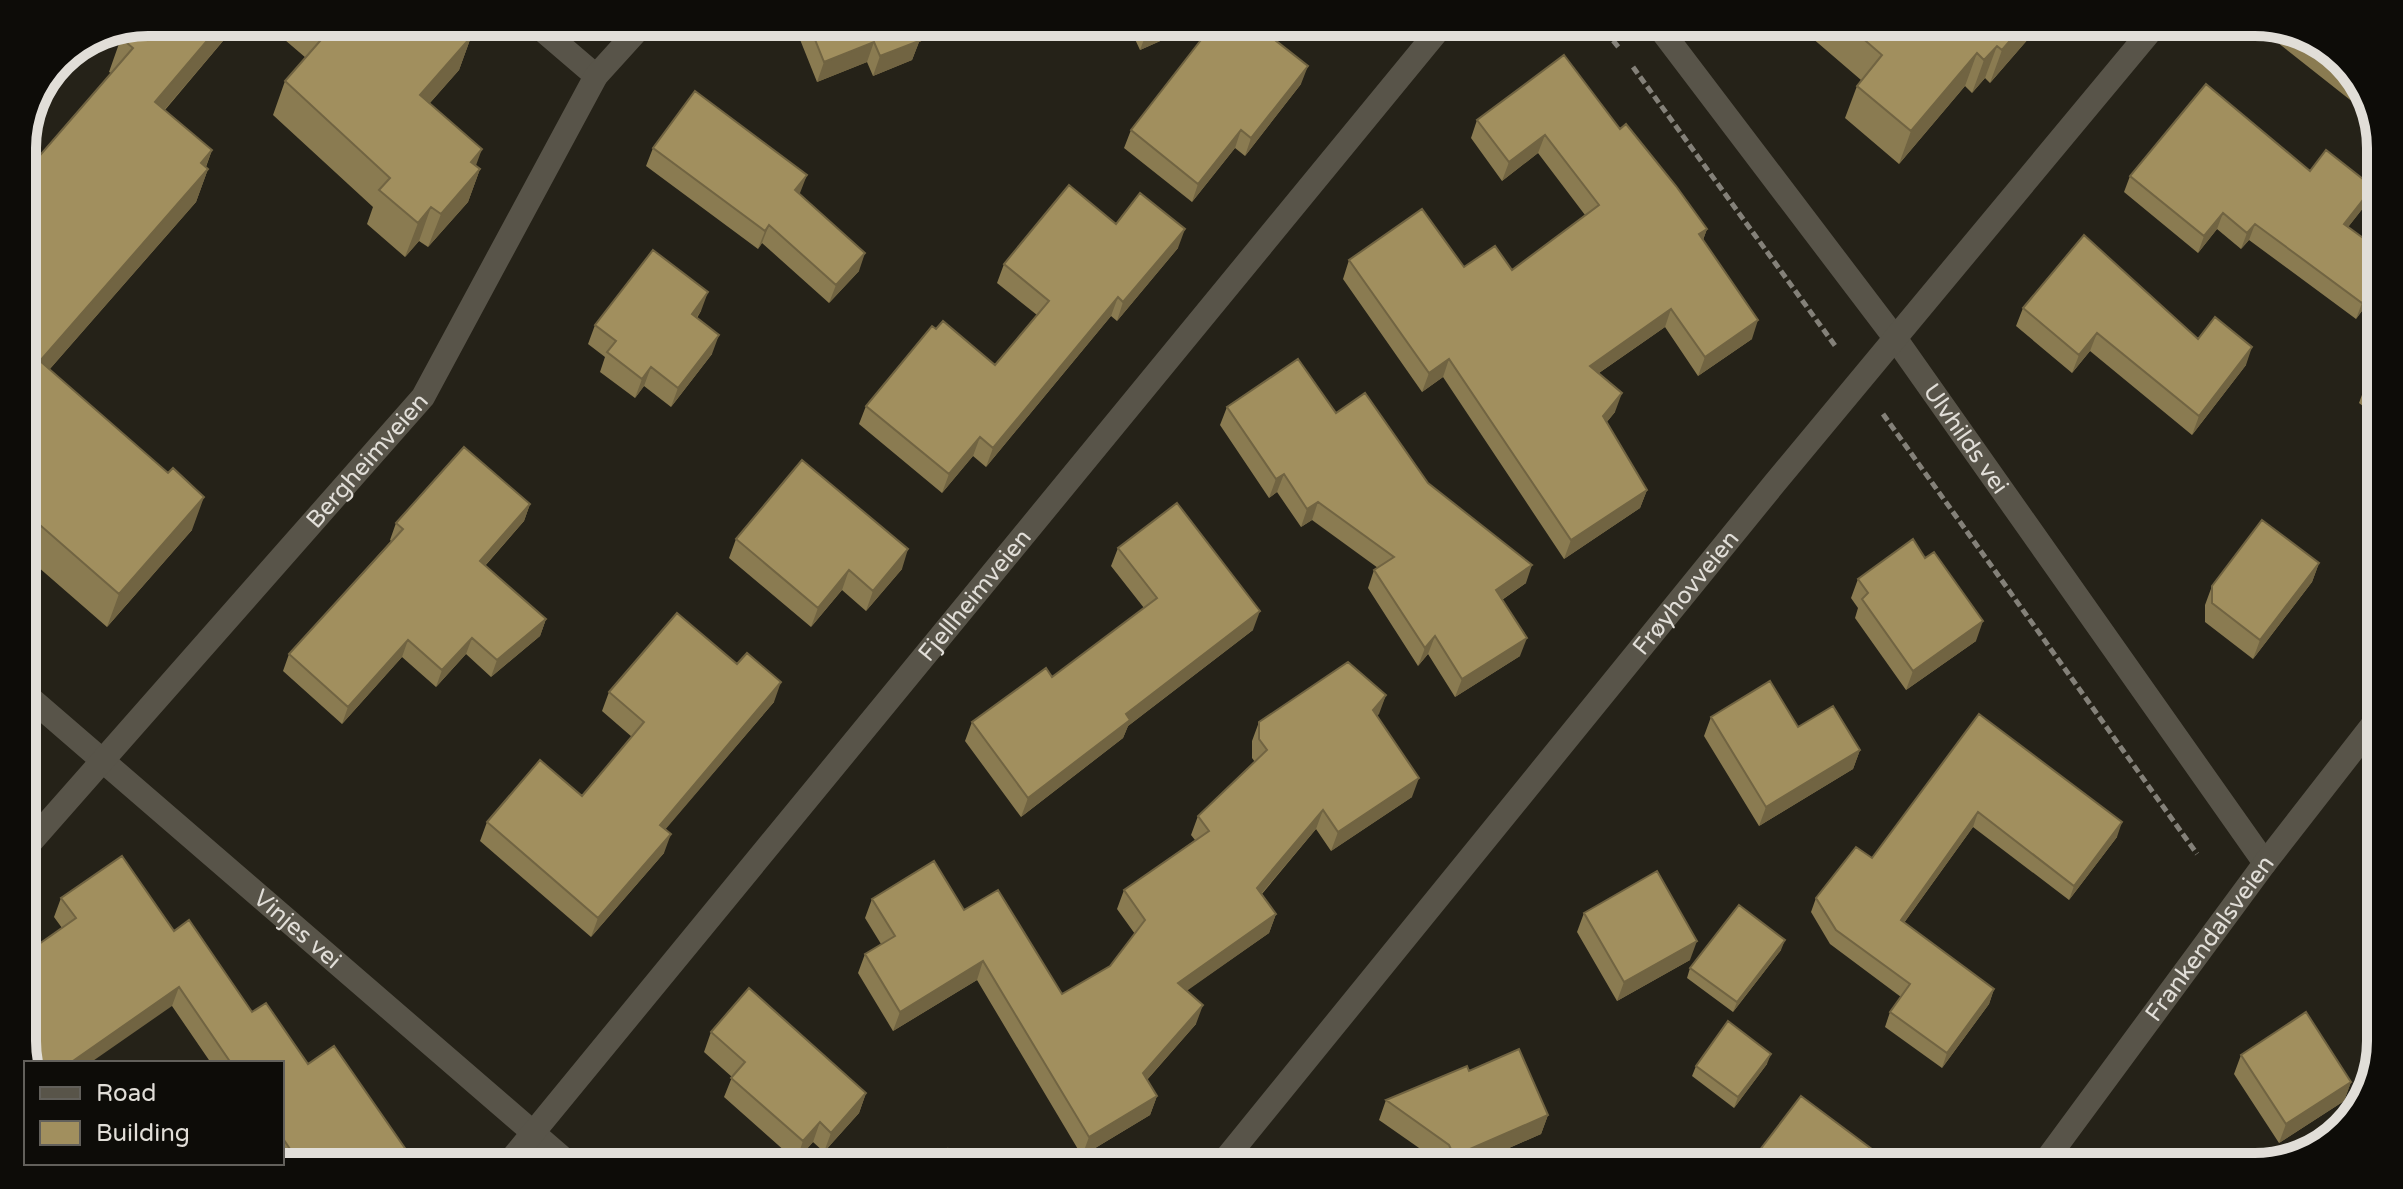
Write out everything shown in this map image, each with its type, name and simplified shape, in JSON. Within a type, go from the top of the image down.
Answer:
[{"type":"street","points":[[549,36],[596,76]]},
{"type":"street","name":"Bergheimveien","points":[[36,837],[104,764],[423,397],[596,76],[632,36]]},
{"type":"street","name":"Fjellheimveien","points":[[517,1153],[1434,36]]},
{"type":"street","name":"Ulvhilds vei","points":[[1666,36],[1895,338],[2265,863]]},
{"type":"street","name":"Frøyhovveien","points":[[1230,1153],[1895,338],[2146,36]]},
{"type":"street","name":"Vinjes vei","points":[[36,703],[557,1153]]},
{"type":"street","name":"Frankendalsveien","points":[[2051,1153],[2265,863],[2367,732]]},
{"type":"path","points":[[1608,36],[1860,381],[2197,854]]},
{"type":"building","points":[[211,36],[155,102],[212,150],[201,163],[208,169],[40,361],[168,473],[173,468],[204,497],[119,594],[36,521],[36,160],[133,48],[122,39]]},
{"type":"building","points":[[324,36],[470,36],[420,95],[482,149],[471,162],[480,169],[441,214],[431,207],[418,223],[379,190],[390,178],[285,81]]},
{"type":"building","points":[[814,36],[917,36],[919,41],[880,56],[874,42],[824,62]]},
{"type":"building","points":[[1204,36],[1270,36],[1308,66],[1251,138],[1241,130],[1198,184],[1131,130]]},
{"type":"building","points":[[1860,36],[2014,36],[2002,50],[1997,46],[1984,60],[1977,53],[1911,131],[1857,86],[1882,55]]},
{"type":"building","points":[[1564,55],[1620,129],[1626,124],[1676,186],[1707,229],[1699,234],[1758,320],[1705,357],[1671,309],[1590,366],[1622,393],[1603,416],[1647,490],[1571,540],[1449,359],[1429,373],[1349,260],[1422,209],[1464,267],[1495,246],[1512,270],[1599,205],[1545,135],[1509,162],[1477,120]]},
{"type":"building","points":[[2206,84],[2310,171],[2326,150],[2367,182],[2367,195],[2344,224],[2367,241],[2367,296],[2362,303],[2255,224],[2247,233],[2223,213],[2204,236],[2130,176]]},
{"type":"building","points":[[695,91],[807,175],[795,190],[865,253],[836,285],[769,225],[765,231],[653,148]]},
{"type":"building","points":[[1069,185],[1116,224],[1140,193],[1185,229],[1123,302],[1118,297],[993,448],[980,437],[949,474],[866,406],[932,326],[936,329],[943,321],[995,365],[1049,301],[1004,264]]},
{"type":"building","points":[[2084,235],[2198,339],[2215,317],[2252,347],[2199,416],[2097,333],[2079,355],[2023,308]]},
{"type":"building","points":[[653,250],[708,292],[692,314],[719,335],[678,388],[651,367],[642,379],[607,352],[616,341],[595,325]]},
{"type":"building","points":[[1298,359],[1336,413],[1365,393],[1428,483],[1532,565],[1496,590],[1527,638],[1462,679],[1435,636],[1425,648],[1374,570],[1394,557],[1318,502],[1307,509],[1284,474],[1276,479],[1227,407]]},
{"type":"building","points":[[464,447],[530,504],[480,561],[546,619],[497,660],[472,638],[442,670],[408,640],[348,707],[289,654],[403,529],[396,523]]},
{"type":"building","points":[[802,460],[908,549],[873,591],[849,570],[818,608],[736,539]]},
{"type":"building","points":[[1177,503],[1260,611],[1126,714],[1130,720],[1028,798],[972,722],[1046,668],[1052,677],[1157,598],[1118,548]]},
{"type":"building","points":[[2262,520],[2319,563],[2260,640],[2212,603],[2212,586]]},
{"type":"building","points":[[1913,539],[1925,558],[1934,552],[1983,621],[1913,671],[1862,599],[1868,593],[1858,579]]},
{"type":"building","points":[[677,613],[737,664],[747,653],[781,682],[660,825],[671,834],[598,918],[487,822],[540,760],[582,796],[644,722],[609,692]]},
{"type":"building","points":[[1348,662],[1386,695],[1373,710],[1419,778],[1338,832],[1323,810],[1257,888],[1276,914],[1178,983],[1203,1005],[1143,1073],[1157,1096],[1089,1137],[983,961],[900,1012],[865,954],[895,936],[872,899],[934,861],[964,910],[998,890],[1062,994],[1110,966],[1145,920],[1124,890],[1209,831],[1198,816],[1267,750],[1259,739],[1259,722]]},
{"type":"building","points":[[1770,681],[1798,727],[1833,706],[1860,750],[1766,807],[1711,717]]},
{"type":"building","points":[[1979,714],[2122,822],[2074,886],[1978,812],[1901,920],[1994,989],[1947,1053],[1890,1012],[1910,984],[1836,930],[1816,898],[1856,847],[1872,858]]},
{"type":"building","points":[[122,856],[174,931],[189,920],[252,1012],[266,1003],[308,1064],[334,1046],[408,1153],[293,1153],[284,1140],[284,1061],[230,1061],[179,987],[73,1061],[38,1061],[36,946],[76,918],[61,898]]},
{"type":"building","points":[[1657,871],[1697,941],[1624,982],[1584,913]]},
{"type":"building","points":[[1739,905],[1785,940],[1737,1002],[1690,968]]},
{"type":"building","points":[[749,988],[866,1093],[831,1133],[820,1122],[803,1141],[731,1078],[745,1062],[711,1032]]},
{"type":"building","points":[[2306,1012],[2351,1082],[2286,1124],[2241,1055]]},
{"type":"building","points":[[1728,1021],[1771,1054],[1738,1097],[1696,1066]]},
{"type":"building","points":[[1519,1049],[1548,1115],[1461,1153],[1453,1153],[1449,1145],[1386,1100],[1467,1066],[1469,1071]]},
{"type":"building","points":[[1801,1096],[1873,1150],[1871,1153],[1758,1153]]}]
